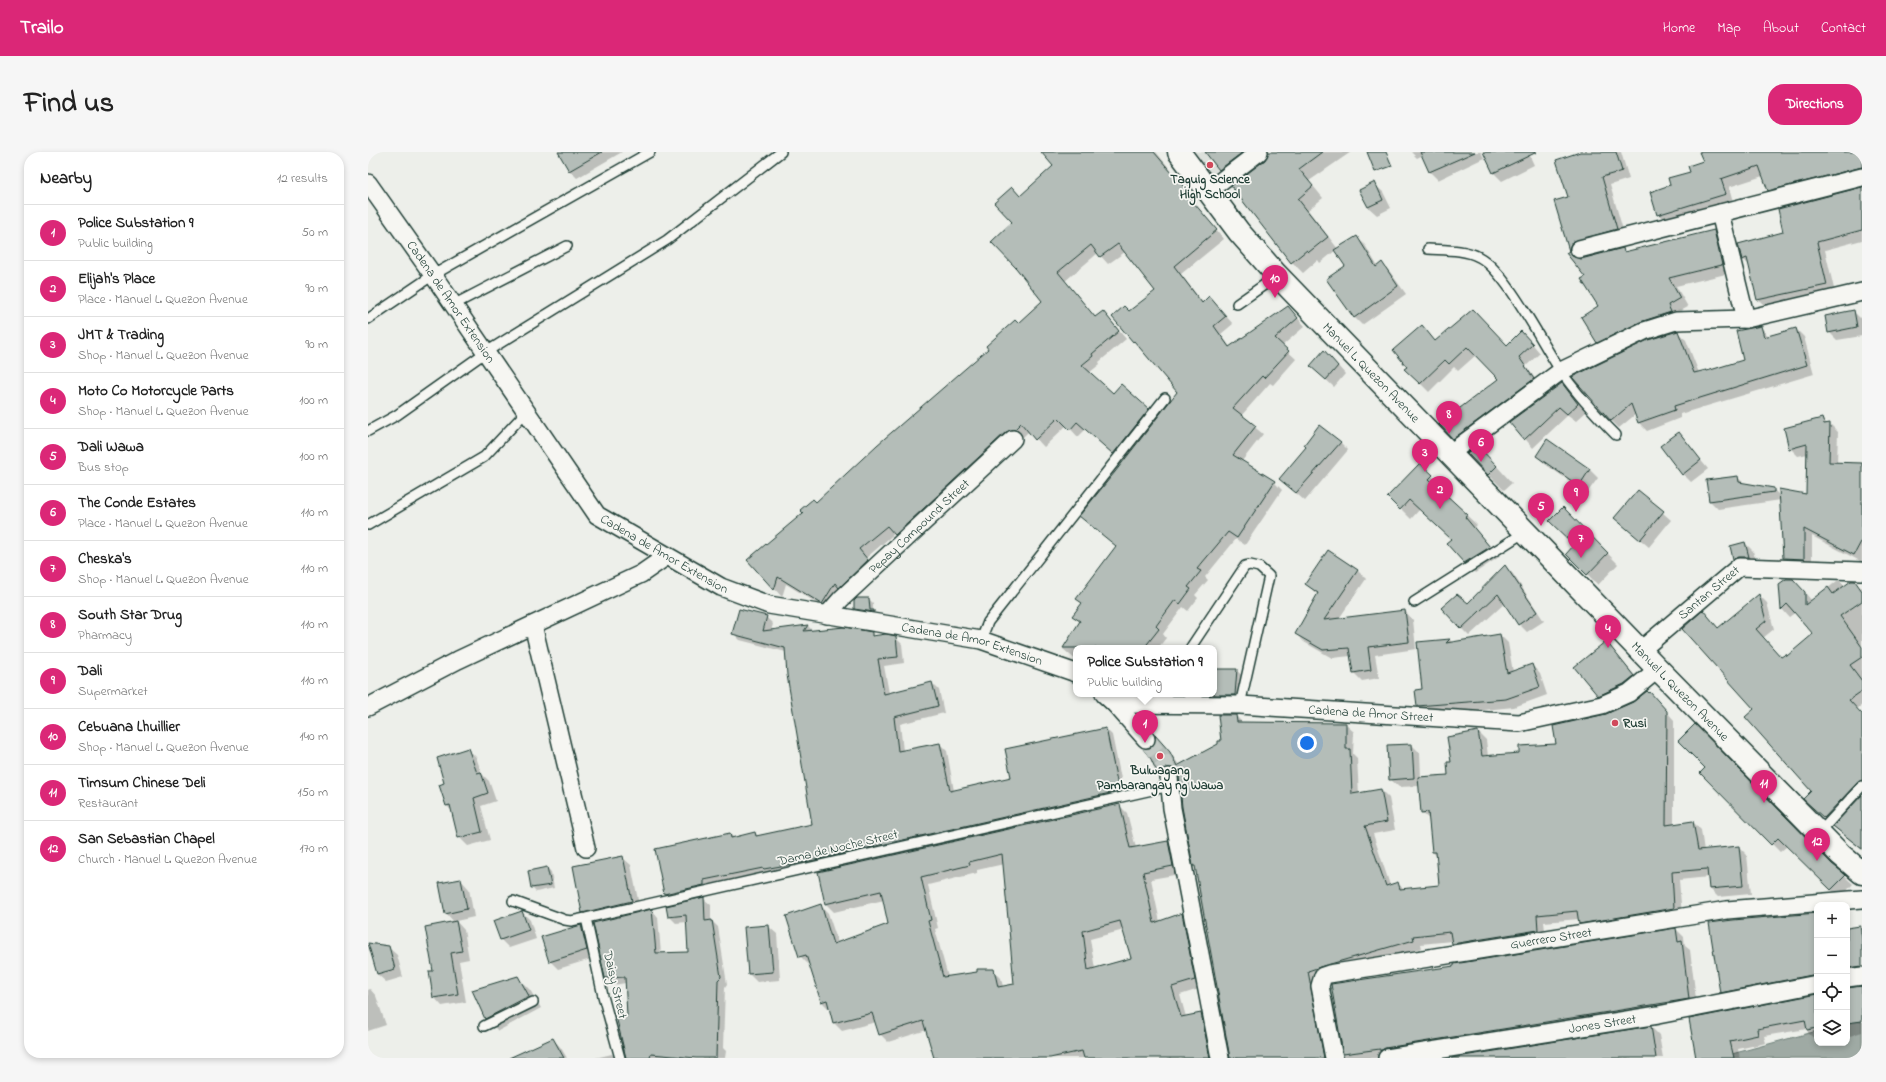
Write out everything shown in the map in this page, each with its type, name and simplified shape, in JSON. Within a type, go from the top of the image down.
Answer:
[{"type":"main road","name":"Manuel L. Quezon Avenue","points":[[1179,152],[1239,232],[1276,274],[1658,669],[1819,833],[1862,873]]},
{"type":"street","points":[[1208,190],[1259,152]]},
{"type":"street","points":[[1578,249],[1862,178]]},
{"type":"street","name":"Cadena de Amor Extension","points":[[368,183],[433,275],[597,515],[721,587],[769,605],[980,640],[1073,672]]},
{"type":"street","points":[[1720,213],[1746,319]]},
{"type":"street","points":[[1449,454],[1561,371],[1644,331],[1676,321],[1746,319],[1862,292]]},
{"type":"street","name":"Pepay Compound Street","points":[[827,615],[841,599],[1013,439]]},
{"type":"street","points":[[368,707],[458,660],[641,574],[666,556]]},
{"type":"street","name":"Santan Street","points":[[1641,650],[1739,567],[1861,571]]},
{"type":"street","points":[[533,625],[586,848]]},
{"type":"street","name":"Cadena de Amor Street","points":[[1110,699],[1240,705],[1519,723],[1602,705],[1629,693],[1658,669]]},
{"type":"street","name":"Cadena de Amor Street","points":[[1110,699],[1146,739]]},
{"type":"street","points":[[1170,781],[1172,808],[1220,1058]]},
{"type":"street","name":"Guerrero Street","points":[[1334,1058],[1320,986],[1324,976],[1330,974],[1727,910],[1862,899]]},
{"type":"street","points":[[1850,978],[1862,976]]},
{"type":"street","name":"Jones Street","points":[[1387,1058],[1658,1015],[1814,985]]},
{"type":"lane","points":[[368,319],[433,275],[650,152]]},
{"type":"lane","points":[[368,431],[397,416],[486,352],[667,240],[781,152]]},
{"type":"lane","points":[[453,305],[567,246]]},
{"type":"lane","points":[[1428,249],[1463,252],[1478,256],[1491,266],[1503,280],[1561,371],[1616,435]]},
{"type":"lane","points":[[1237,304],[1264,285],[1276,274]]},
{"type":"lane","points":[[980,640],[988,622],[1165,398]]},
{"type":"lane","points":[[368,525],[484,457],[526,412]]},
{"type":"lane","points":[[1414,602],[1525,532]]},
{"type":"lane","points":[[1192,645],[1245,566],[1250,564],[1266,572],[1269,576],[1240,705]]},
{"type":"lane","name":"Dama de Noche Street","points":[[513,901],[571,921],[1170,781]]},
{"type":"lane","points":[[1819,833],[1862,786]]},
{"type":"lane","name":"Daisy Street","points":[[586,918],[603,996],[620,1058]]},
{"type":"lane","points":[[484,1026],[532,1002]]},
{"type":"shaded area","name":"Taguig Science High School","points":[[1187,152],[1241,152],[1206,179]]},
{"type":"shaded area","points":[[1850,1022],[1862,1022],[1862,1058],[1717,1058],[1814,1032],[1814,1046],[1850,1046]]},
{"type":"building","points":[[558,152],[602,152],[569,171]]},
{"type":"building","points":[[1041,152],[1154,152],[1190,194],[1188,196],[1217,230],[1174,266],[1202,303],[1209,296],[1226,316],[1214,326],[1229,347],[1288,306],[1298,318],[1275,338],[1289,351],[1264,378],[1262,376],[1233,408],[1256,426],[1233,455],[1275,481],[1237,538],[1228,532],[1197,569],[1201,571],[1188,587],[1191,589],[1180,604],[1175,600],[1156,626],[1159,629],[1146,645],[1073,645],[1073,648],[1063,648],[1080,621],[1072,616],[1082,603],[1076,599],[1116,546],[1079,516],[1177,392],[1112,317],[1124,306],[1129,311],[1155,291],[1118,244],[1100,257],[1091,245],[1058,272],[1095,317],[1103,311],[1119,331],[1092,354],[1093,356],[1082,365],[1113,393],[1121,384],[1149,409],[1113,454],[1077,422],[1070,430],[1058,418],[1035,440],[1021,423],[1015,429],[1006,432],[895,535],[887,526],[859,549],[868,560],[839,588],[835,583],[822,604],[778,577],[774,590],[747,560],[803,513],[800,510],[813,499],[816,502],[877,445],[988,349],[986,346],[1015,320],[1018,323],[1042,301],[1016,268],[991,242],[1012,222],[994,203],[1012,187],[1020,196],[1053,166]]},
{"type":"building","points":[[1205,152],[1243,152],[1219,170]]},
{"type":"building","points":[[1269,152],[1322,152],[1299,169],[1313,186],[1298,199],[1328,237],[1309,252],[1307,250],[1291,263],[1231,186],[1265,160]]},
{"type":"building","points":[[1367,152],[1386,152],[1392,166],[1375,172]]},
{"type":"building","points":[[1420,152],[1475,152],[1429,172]]},
{"type":"building","points":[[1483,152],[1537,152],[1493,173]]},
{"type":"building","points":[[1580,152],[1616,152],[1622,171],[1602,177],[1617,229],[1572,242],[1569,251],[1554,201],[1568,197],[1556,160]]},
{"type":"building","points":[[1699,152],[1862,152],[1862,167],[1768,191],[1759,166],[1721,179],[1726,194],[1657,215],[1650,192],[1670,185],[1668,178],[1690,172],[1688,166],[1703,161]]},
{"type":"building","points":[[1375,182],[1383,200],[1368,207],[1359,190]]},
{"type":"building","points":[[1862,187],[1862,230],[1817,242],[1827,285],[1757,300],[1747,258],[1742,260],[1738,244],[1783,232],[1778,209]]},
{"type":"building","points":[[1714,230],[1722,265],[1669,278],[1680,298],[1668,305],[1671,312],[1640,322],[1597,343],[1581,317],[1598,306],[1581,279],[1585,277],[1566,253],[1569,251],[1572,256],[1581,259],[1623,248],[1624,252]]},
{"type":"building","points":[[1357,236],[1376,267],[1382,262],[1398,286],[1354,318],[1326,279],[1345,266],[1334,250]]},
{"type":"building","points":[[1473,309],[1507,345],[1521,331],[1533,344],[1519,357],[1534,379],[1453,439],[1439,424],[1498,379],[1467,347],[1449,364],[1445,360],[1420,384],[1404,369],[1407,367],[1393,350],[1422,325],[1435,341]]},
{"type":"building","points":[[1854,310],[1857,327],[1828,333],[1825,316]]},
{"type":"building","points":[[1761,326],[1764,337],[1796,328],[1807,365],[1674,406],[1675,410],[1638,423],[1631,404],[1611,421],[1572,377],[1648,340],[1678,331],[1694,373],[1707,371],[1743,360],[1736,331]]},
{"type":"building","points":[[1324,350],[1338,366],[1326,380],[1310,366]]},
{"type":"building","points":[[1562,383],[1578,404],[1567,414],[1559,407],[1524,440],[1509,422]]},
{"type":"building","points":[[1822,418],[1824,424],[1830,423],[1829,462],[1862,463],[1862,540],[1854,555],[1804,529],[1804,559],[1783,558],[1779,489],[1806,494],[1807,444],[1789,449],[1784,428]]},
{"type":"building","points":[[1319,425],[1341,442],[1296,493],[1279,479],[1306,447],[1304,445]]},
{"type":"building","points":[[1679,432],[1701,460],[1682,475],[1660,446]]},
{"type":"building","points":[[1547,439],[1590,469],[1579,486],[1536,456]]},
{"type":"building","points":[[1477,445],[1497,466],[1488,475],[1467,453]]},
{"type":"building","points":[[1420,463],[1433,475],[1429,479],[1468,515],[1465,517],[1490,547],[1464,563],[1446,543],[1451,539],[1409,500],[1400,510],[1387,497]]},
{"type":"building","points":[[1738,476],[1739,482],[1774,488],[1774,492],[1709,501],[1706,480]]},
{"type":"building","points":[[1638,490],[1664,511],[1640,540],[1614,518]]},
{"type":"building","points":[[1563,507],[1608,553],[1587,575],[1566,554],[1574,545],[1549,521]]},
{"type":"building","points":[[1745,542],[1749,557],[1739,557],[1733,559],[1730,546]]},
{"type":"building","points":[[1328,550],[1358,570],[1324,620],[1405,610],[1409,642],[1368,647],[1371,670],[1353,673],[1349,648],[1323,650],[1295,634],[1318,593],[1305,584]]},
{"type":"building","points":[[1505,565],[1537,612],[1518,625],[1498,594],[1461,629],[1441,608],[1457,594],[1468,603]]},
{"type":"building","points":[[1786,579],[1793,579],[1805,592],[1805,605],[1828,587],[1833,594],[1851,581],[1855,581],[1862,591],[1862,601],[1840,616],[1862,647],[1862,657],[1850,665],[1862,681],[1862,691],[1849,700],[1862,714],[1862,780],[1858,782],[1824,818],[1803,799],[1811,791],[1745,717],[1754,709],[1682,629],[1703,610],[1718,628],[1759,594],[1766,621],[1756,629],[1781,657],[1786,654],[1787,656],[1813,634],[1787,604],[1781,610],[1779,584]]},
{"type":"building","points":[[857,598],[869,598],[870,610],[874,610],[874,612],[854,609],[854,601]]},
{"type":"building","points":[[739,609],[767,616],[763,631],[808,625],[804,631],[844,627],[872,632],[872,636],[886,634],[896,636],[898,657],[878,659],[884,694],[932,682],[938,706],[894,717],[898,751],[940,743],[950,791],[1011,777],[1005,749],[1106,728],[1119,791],[815,860],[763,868],[704,880],[704,885],[664,894],[655,849],[730,833],[731,838],[755,832],[756,836],[812,824],[787,675],[785,648],[732,634]]},
{"type":"building","points":[[1500,634],[1507,673],[1532,664],[1540,687],[1506,699],[1417,706],[1415,690],[1422,689],[1417,642],[1450,639],[1446,643]]},
{"type":"building","points":[[1606,641],[1634,676],[1624,684],[1598,696],[1574,667]]},
{"type":"building","points":[[1217,669],[1237,669],[1235,695],[1217,695]]},
{"type":"building","points":[[1647,691],[1649,693],[1650,692],[1667,711],[1666,825],[1693,821],[1698,850],[1739,846],[1743,886],[1709,889],[1707,869],[1672,872],[1674,908],[1579,924],[1577,911],[1537,915],[1538,930],[1452,944],[1450,932],[1413,936],[1414,940],[1308,971],[1324,1058],[1230,1058],[1195,866],[1193,866],[1182,807],[1179,776],[1177,771],[1168,767],[1163,769],[1159,777],[1151,759],[1143,749],[1153,746],[1156,742],[1155,735],[1170,752],[1177,766],[1218,744],[1218,741],[1221,741],[1218,715],[1236,715],[1237,722],[1346,723],[1346,749],[1350,749],[1352,794],[1381,789],[1387,822],[1365,826],[1386,886],[1398,882],[1400,889],[1439,885],[1436,852],[1432,852],[1428,812],[1421,813],[1418,777],[1448,775],[1447,762],[1451,762],[1447,737],[1478,731],[1482,756],[1519,753],[1519,746],[1556,744],[1553,726],[1606,714],[1633,702]]},
{"type":"building","points":[[1695,724],[1832,864],[1846,875],[1831,890],[1778,838],[1771,845],[1700,773],[1705,768],[1678,741]]},
{"type":"building","points":[[1412,744],[1414,778],[1389,780],[1387,745]]},
{"type":"building","points":[[468,748],[477,773],[481,772],[488,793],[474,798],[482,832],[458,838],[450,805],[446,806],[439,785],[444,783],[437,758]]},
{"type":"building","points":[[1862,795],[1862,849],[1833,826]]},
{"type":"building","points":[[1120,804],[1130,848],[1168,841],[1173,866],[1143,872],[1154,923],[1182,913],[1195,980],[1172,987],[1181,1017],[1201,1013],[1210,1058],[1084,1058],[1082,1051],[1050,1058],[934,1058],[923,1021],[879,1035],[872,1013],[833,1023],[827,1000],[821,1002],[806,955],[799,957],[786,916],[821,904],[833,944],[888,924],[881,891],[825,904],[818,872]],"holes":[[[1002,854],[1014,984],[998,987],[994,969],[977,969],[977,972],[943,977],[928,921],[931,920],[921,877],[970,865],[969,862]],[[1120,921],[1131,958],[1088,970],[1083,931]]]},
{"type":"building","points":[[623,856],[632,901],[582,913],[573,866]]},
{"type":"building","points":[[547,867],[551,885],[531,888],[528,871]]},
{"type":"building","points":[[461,879],[467,909],[445,914],[439,883]]},
{"type":"building","points":[[704,897],[705,921],[712,920],[721,977],[718,980],[716,1058],[696,1058],[651,1054],[650,1058],[626,1058],[616,1016],[627,1016],[625,977],[605,978],[593,923],[652,909],[656,953],[688,952],[686,915],[668,917],[666,906]]},
{"type":"building","points":[[522,911],[529,930],[500,940],[493,921]]},
{"type":"building","points":[[1814,913],[1814,975],[1720,993],[1709,923]]},
{"type":"building","points":[[456,921],[462,951],[451,953],[458,994],[433,998],[429,971],[433,971],[425,927]]},
{"type":"building","points":[[581,925],[587,950],[549,962],[541,937]]},
{"type":"building","points":[[769,925],[773,972],[748,974],[744,927]]},
{"type":"building","points":[[1860,926],[1862,939],[1862,966],[1850,968],[1850,928]]},
{"type":"building","points":[[1676,928],[1678,942],[1682,941],[1689,999],[1385,1048],[1380,1051],[1380,1049],[1343,1054],[1331,984],[1454,966],[1454,964]]},
{"type":"building","points":[[368,943],[389,946],[395,969],[377,974]]},
{"type":"building","points":[[518,976],[529,996],[485,1019],[472,990]]},
{"type":"building","points":[[1862,986],[1862,1021],[1850,1023],[1850,988]]},
{"type":"building","points":[[1814,995],[1814,1029],[1807,1030],[1805,1020],[1757,1029],[1758,1035],[1730,1041],[1734,1058],[1696,1058],[1689,1019]]},
{"type":"building","points":[[1651,1026],[1656,1058],[1451,1058]]},
{"type":"building","points":[[553,1038],[564,1058],[509,1058]]},
{"type":"tunnel","points":[[1146,739],[1163,761],[1169,777]]},
{"type":"place","name":"Taguig Science High School","points":[[1210,165]]},
{"type":"place","name":"Cebuana Lhuillier","points":[[1275,298]]},
{"type":"place","name":"South Star Drug","points":[[1449,434]]},
{"type":"place","name":"The Conde Estates","points":[[1481,462]]},
{"type":"place","name":"JMT & Trading","points":[[1425,472]]},
{"type":"place","name":"Elijah's Place","points":[[1440,509]]},
{"type":"place","name":"Dali","points":[[1576,512]]},
{"type":"place","name":"Dali Wawa","points":[[1541,526]]},
{"type":"place","name":"Cheska's","points":[[1581,558]]},
{"type":"place","name":"Moto Co Motorcycle Parts","points":[[1608,648]]},
{"type":"place","name":"Rusi","points":[[1615,723]]},
{"type":"place","name":"Police Substation 9","points":[[1145,743]]},
{"type":"place","name":"Bulwagang Pambarangay ng Wawa","points":[[1160,756]]},
{"type":"place","name":"Timsum Chinese Deli","points":[[1764,803]]},
{"type":"place","name":"San Sebastian Chapel","points":[[1817,861]]}]
